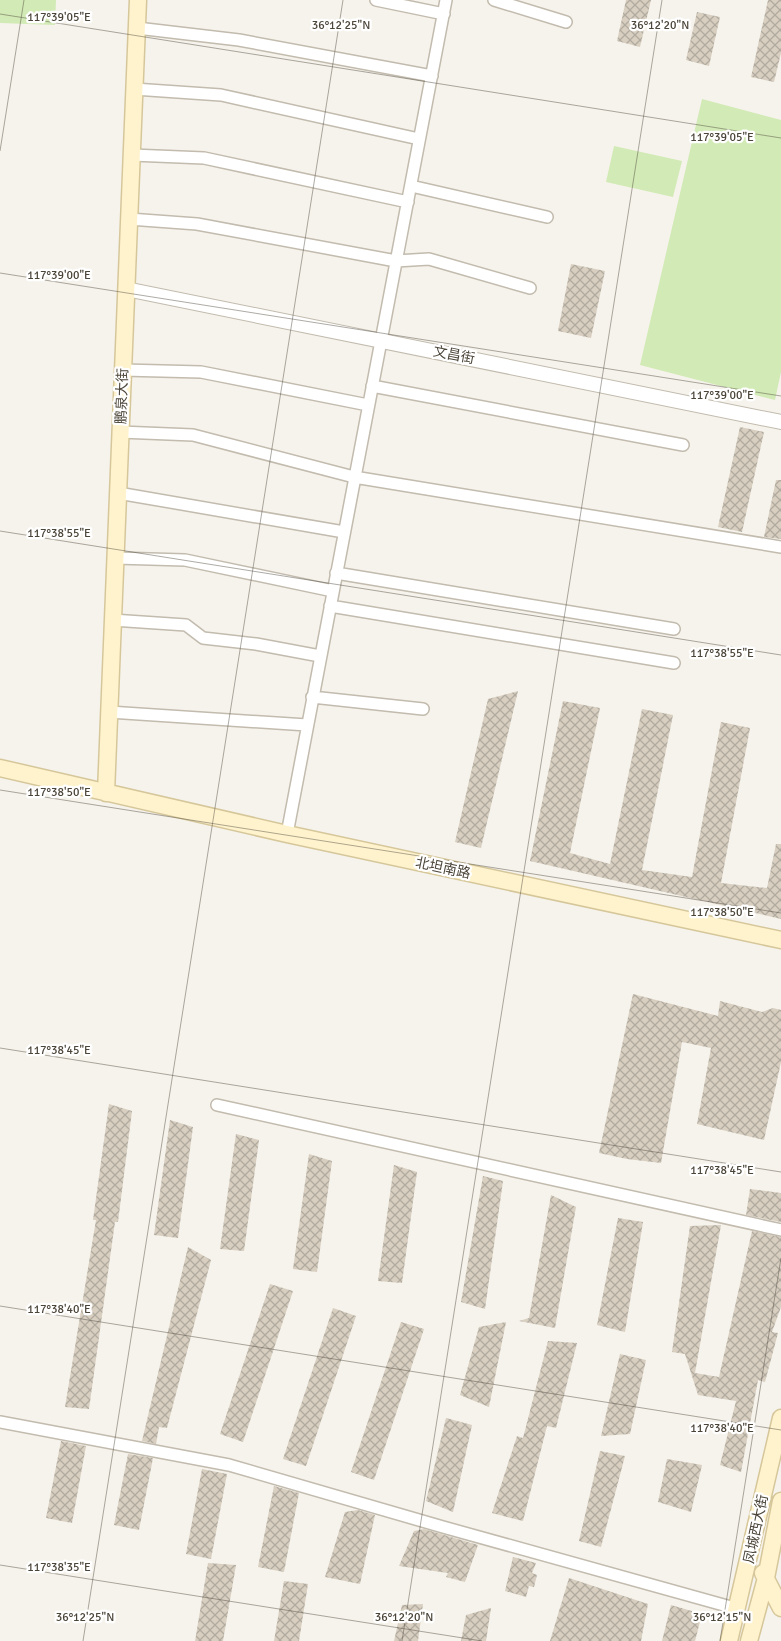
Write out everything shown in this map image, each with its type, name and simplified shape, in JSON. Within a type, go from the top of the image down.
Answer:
[{"type":"main road","name":"鹏泉大街","points":[[106,793],[138,0]]},
{"type":"main road","name":"北坦南路","points":[[0,768],[287,834],[781,940]]},
{"type":"main road","name":"凤城西大街","points":[[729,1641],[777,1446],[781,1418]]},
{"type":"main road","name":"凤城西大街","points":[[748,1641],[766,1578],[781,1501]]},
{"type":"main road","points":[[752,1548],[781,1608]]},
{"type":"street","points":[[376,0],[444,14]]},
{"type":"street","points":[[287,834],[446,0]]},
{"type":"street","points":[[494,0],[566,22]]},
{"type":"street","points":[[137,28],[239,40],[432,76]]},
{"type":"street","points":[[134,89],[221,95],[420,139]]},
{"type":"street","points":[[132,155],[204,158],[408,202]]},
{"type":"street","points":[[410,186],[547,216]]},
{"type":"street","points":[[129,219],[198,224],[396,261],[429,258],[530,288]]},
{"type":"street","name":"文昌街","points":[[126,289],[781,422]]},
{"type":"street","points":[[123,370],[201,372],[368,405]]},
{"type":"street","points":[[372,386],[683,446]]},
{"type":"street","points":[[120,432],[193,435],[354,477],[781,546]]},
{"type":"street","points":[[118,493],[344,532]]},
{"type":"street","points":[[115,558],[185,560],[333,591]]},
{"type":"street","points":[[336,573],[674,629]]},
{"type":"street","points":[[330,606],[674,663]]},
{"type":"street","points":[[112,620],[186,625],[203,638],[256,644],[320,656]]},
{"type":"street","points":[[312,697],[423,709]]},
{"type":"street","points":[[109,712],[307,725]]},
{"type":"street","points":[[217,1105],[781,1230]]},
{"type":"street","points":[[0,1422],[229,1465],[738,1609]]},
{"type":"green space","points":[[0,0],[56,0],[55,25],[0,23]]},
{"type":"green space","points":[[702,99],[781,120],[781,372],[775,400],[640,365]]},
{"type":"green space","points":[[614,146],[682,161],[673,197],[606,182]]},
{"type":"building","points":[[626,0],[651,0],[640,47],[617,41]]},
{"type":"building","points":[[768,0],[781,0],[781,53],[774,82],[751,77]]},
{"type":"building","points":[[697,12],[720,17],[709,66],[686,60]]},
{"type":"building","points":[[571,264],[605,271],[591,338],[558,331]]},
{"type":"building","points":[[740,427],[764,432],[742,532],[718,527]]},
{"type":"building","points":[[776,480],[781,480],[781,539],[764,537]]},
{"type":"building","points":[[518,691],[481,848],[455,842],[488,699]]},
{"type":"building","points":[[563,701],[600,708],[570,853],[610,864],[642,709],[673,715],[642,870],[692,877],[721,722],[750,728],[721,883],[767,888],[776,844],[781,844],[781,919],[530,861]]},
{"type":"building","points":[[633,994],[718,1016],[720,1001],[762,1012],[773,1008],[781,1010],[781,1062],[764,1140],[697,1124],[711,1048],[682,1042],[661,1163],[599,1153]]},
{"type":"building","points":[[109,1104],[132,1111],[118,1222],[115,1222],[89,1409],[65,1407],[96,1220],[93,1220]]},
{"type":"building","points":[[170,1120],[193,1127],[178,1238],[154,1235]]},
{"type":"building","points":[[236,1134],[259,1140],[244,1251],[220,1249]]},
{"type":"building","points":[[309,1154],[332,1161],[317,1272],[293,1269]]},
{"type":"building","points":[[394,1165],[417,1172],[402,1283],[378,1281]]},
{"type":"building","points":[[483,1176],[503,1181],[485,1309],[461,1302]]},
{"type":"building","points":[[750,1189],[781,1193],[781,1222],[746,1215]]},
{"type":"building","points":[[551,1195],[576,1207],[555,1328],[519,1321],[529,1318]]},
{"type":"building","points":[[618,1218],[643,1222],[625,1332],[597,1325]]},
{"type":"building","points":[[721,1225],[695,1373],[719,1377],[752,1231],[781,1237],[781,1307],[772,1332],[778,1333],[765,1382],[758,1380],[741,1472],[720,1465],[736,1401],[698,1395],[685,1354],[672,1352],[690,1226]]},
{"type":"building","points":[[188,1247],[211,1260],[167,1428],[159,1427],[156,1444],[142,1441]]},
{"type":"building","points":[[270,1284],[293,1291],[243,1442],[220,1434]]},
{"type":"building","points":[[333,1308],[356,1316],[306,1466],[283,1459]]},
{"type":"building","points":[[401,1322],[424,1329],[374,1480],[351,1472]]},
{"type":"building","points":[[506,1322],[489,1407],[460,1395],[479,1327]]},
{"type":"building","points":[[548,1341],[577,1343],[556,1428],[547,1426],[523,1521],[492,1513],[517,1436],[523,1438]]},
{"type":"building","points":[[620,1354],[646,1360],[630,1434],[601,1436]]},
{"type":"building","points":[[446,1418],[472,1425],[453,1512],[426,1501]]},
{"type":"building","points":[[61,1441],[86,1446],[72,1523],[46,1518]]},
{"type":"building","points":[[600,1451],[625,1456],[601,1547],[579,1541]]},
{"type":"building","points":[[128,1454],[153,1458],[139,1530],[114,1525]]},
{"type":"building","points":[[667,1459],[702,1465],[691,1512],[658,1502]]},
{"type":"building","points":[[202,1469],[227,1474],[211,1559],[186,1554]]},
{"type":"building","points":[[274,1486],[299,1493],[284,1572],[258,1567]]},
{"type":"building","points":[[358,1510],[375,1515],[360,1584],[325,1577],[345,1512]]},
{"type":"building","points":[[424,1529],[478,1545],[465,1582],[446,1577],[448,1573],[399,1566],[414,1531]]},
{"type":"building","points":[[513,1557],[536,1563],[532,1573],[537,1575],[534,1587],[529,1586],[526,1597],[505,1591]]},
{"type":"building","points":[[208,1563],[236,1565],[223,1641],[195,1641]]},
{"type":"building","points":[[569,1578],[648,1604],[641,1641],[550,1641]]},
{"type":"building","points":[[284,1581],[308,1584],[299,1641],[274,1641]]},
{"type":"building","points":[[423,1604],[418,1641],[394,1641],[402,1605]]},
{"type":"building","points":[[671,1605],[702,1614],[695,1641],[662,1641]]},
{"type":"building","points":[[491,1608],[486,1641],[461,1641],[466,1615]]}]
